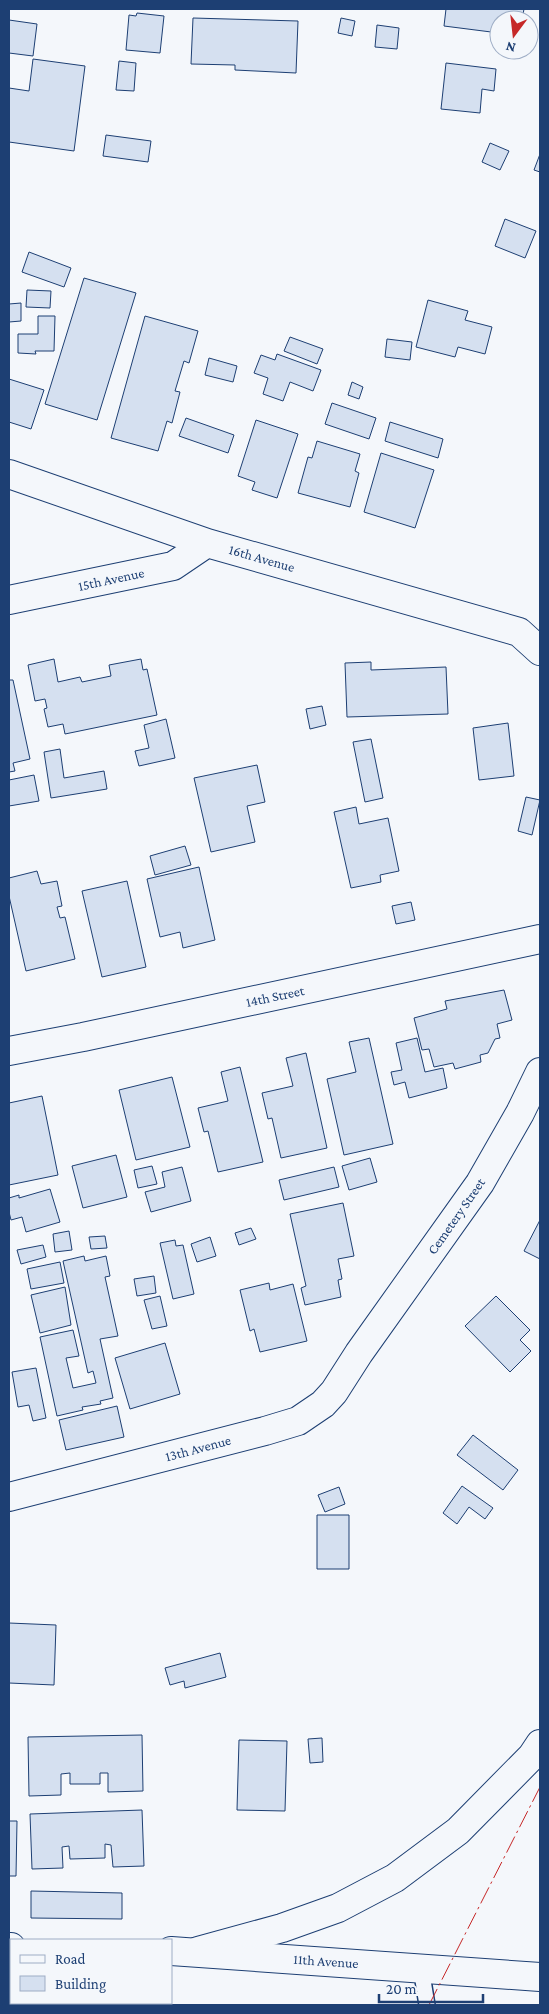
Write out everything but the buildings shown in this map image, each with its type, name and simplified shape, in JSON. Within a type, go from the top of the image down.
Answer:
[{"type":"street","name":"16th Avenue","points":[[9,474],[207,543],[519,632],[540,651]]},
{"type":"street","name":"15th Avenue","points":[[9,600],[173,566],[207,543]]},
{"type":"street","name":"14th Street","points":[[9,1051],[84,1037],[540,939]]},
{"type":"street","name":"Cemetery Street","points":[[359,1353],[480,1183],[520,1113],[540,1072]]},
{"type":"street","name":"13th Avenue","points":[[9,1497],[298,1421],[323,1404],[334,1392],[359,1353]]},
{"type":"street","points":[[198,1951],[282,1928],[338,1908],[395,1878],[458,1831],[532,1756],[540,1744]]},
{"type":"street","name":"11th Avenue","points":[[172,1950],[540,1977]]},
{"type":"lane","points":[[420,1968],[427,2005]]},
{"type":"power","points":[[429,2005],[540,1787]]}]
